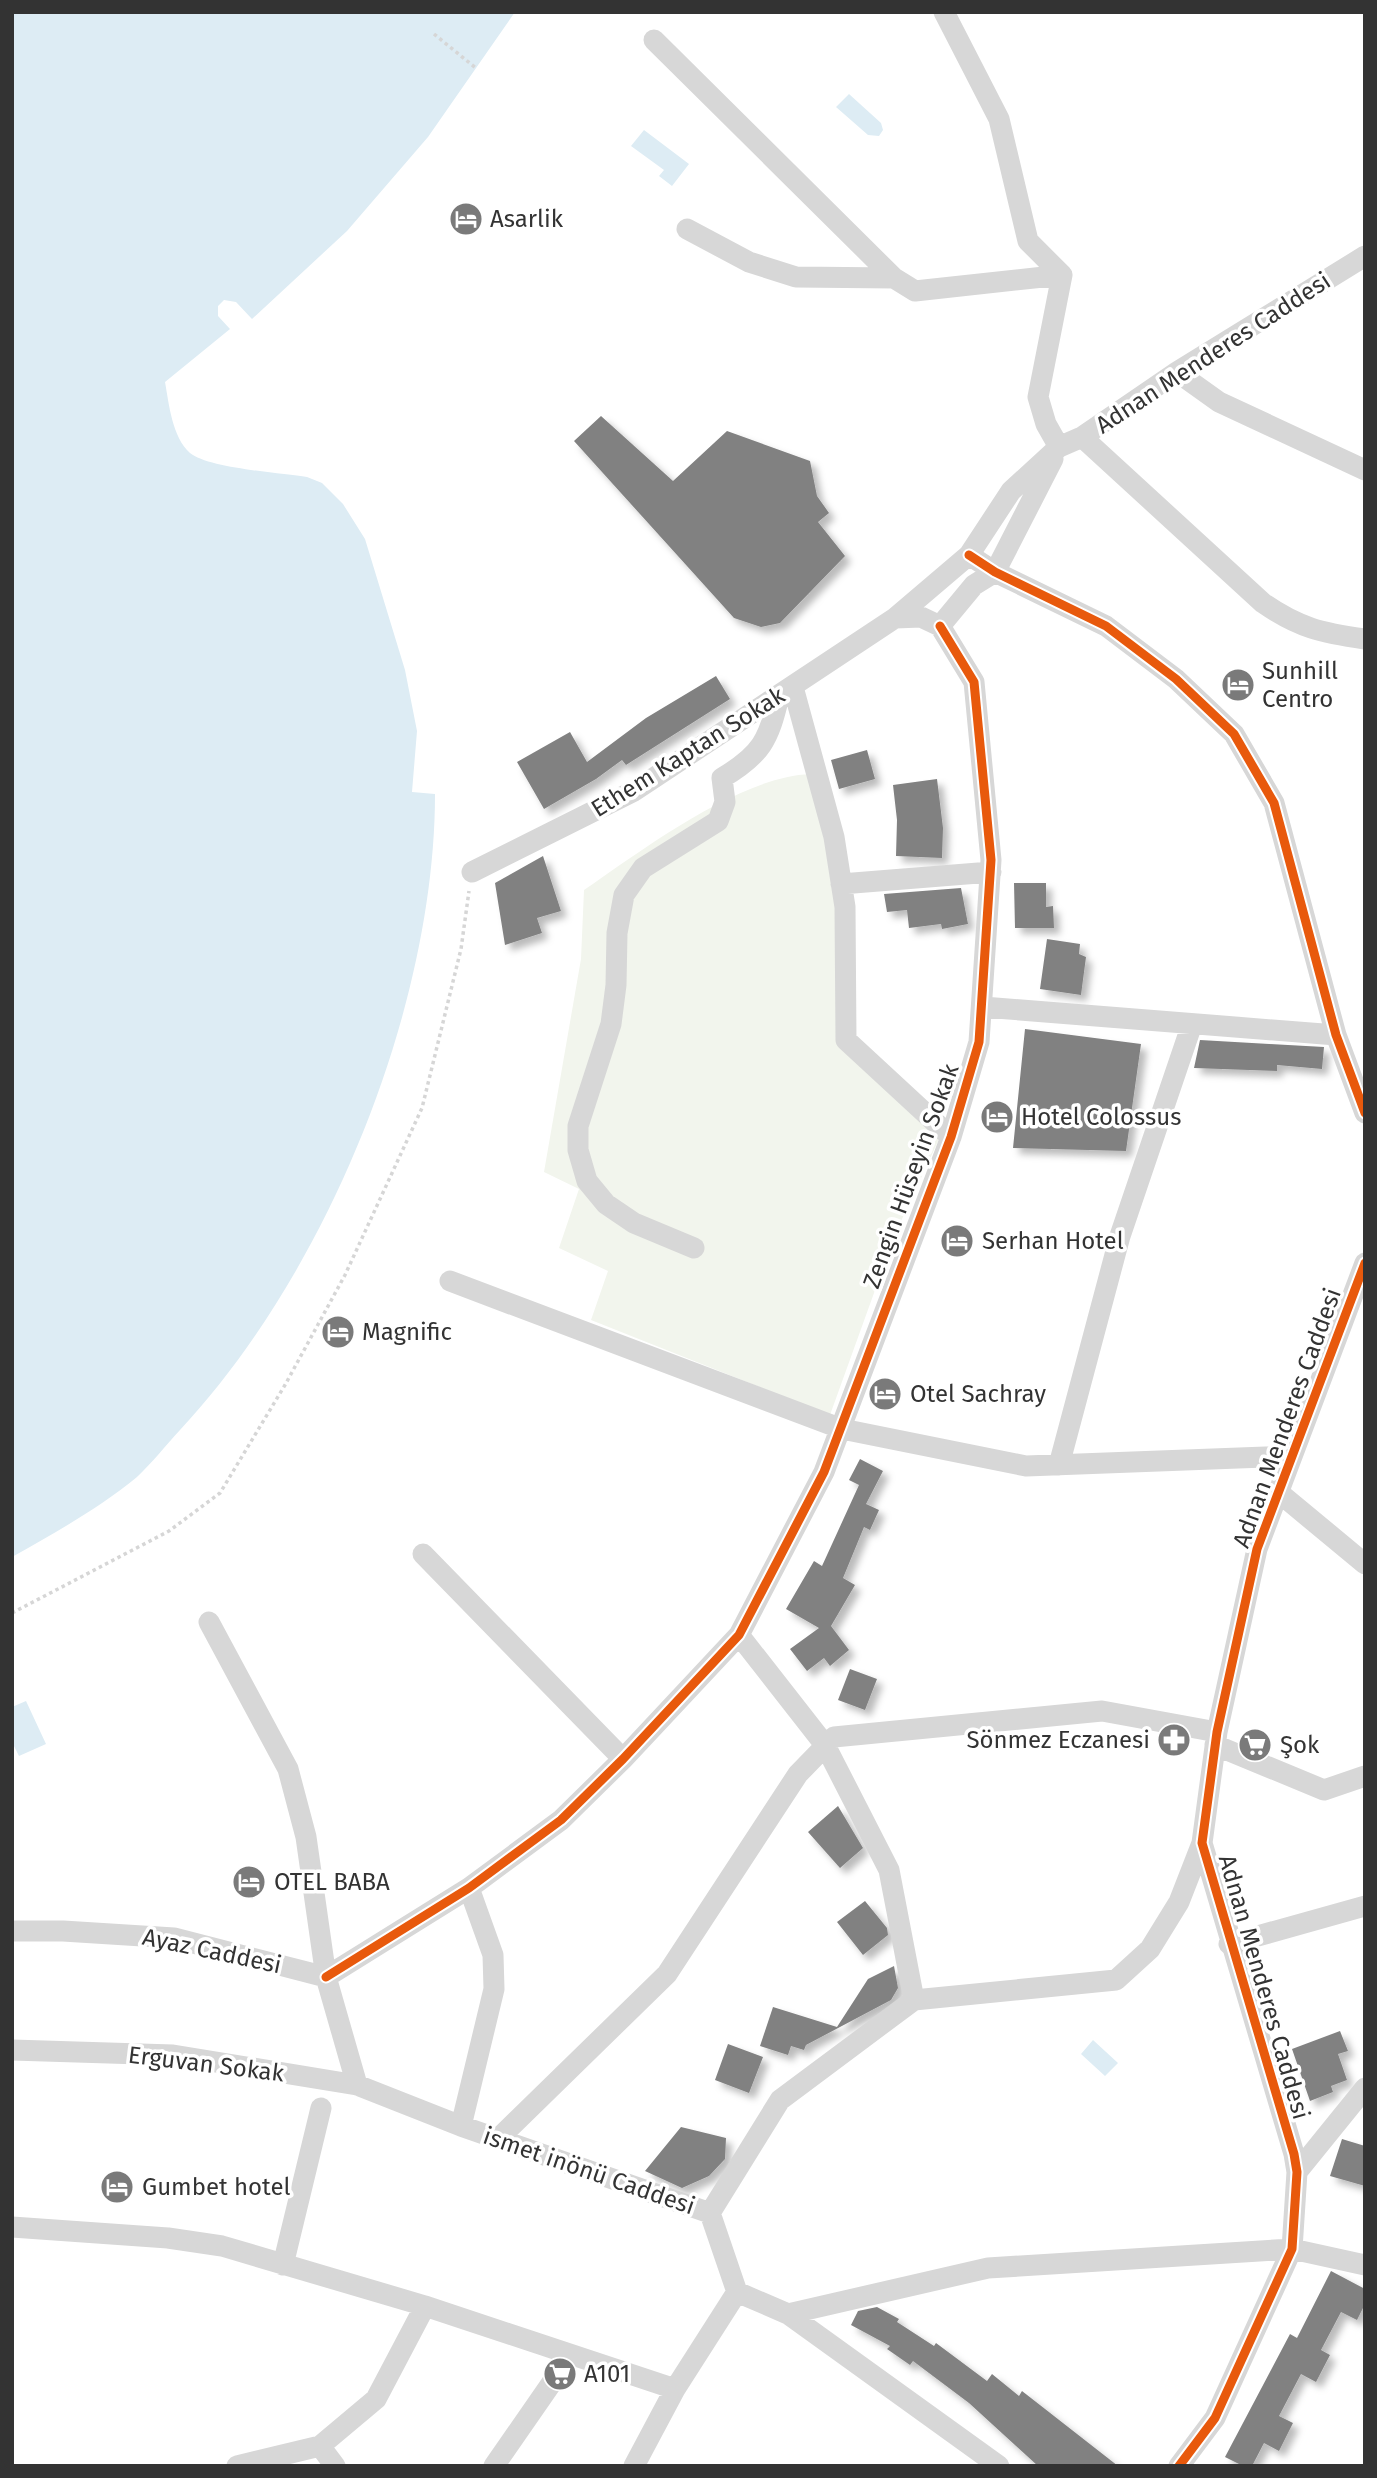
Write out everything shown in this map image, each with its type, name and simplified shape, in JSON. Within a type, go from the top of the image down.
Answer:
[{"type":"street","points":[[944,12],[999,119],[1028,241],[1062,275]]},
{"type":"street","points":[[654,40],[894,278],[915,291],[1062,275]]},
{"type":"street","points":[[687,229],[749,262],[796,277],[894,278]]},
{"type":"street","name":"Adnan Menderes Caddesi","points":[[1059,447],[1082,437],[1177,372],[1365,256]]},
{"type":"street","points":[[895,618],[921,617],[940,626],[974,585],[995,572],[1059,447],[1046,424],[1038,397],[1062,275]]},
{"type":"street","points":[[1177,372],[1219,402],[1365,470]]},
{"type":"street","points":[[1082,437],[1264,603],[1288,621],[1314,632],[1365,639]]},
{"type":"street","name":"Ethem Kaptan Sokak","points":[[472,872],[634,791],[895,618],[969,555],[1012,491],[1059,447]]},
{"type":"street","points":[[969,555],[995,572],[1107,626],[1176,679],[1234,734],[1274,803],[1336,1035],[1365,1114]]},
{"type":"street","name":"Zengin Hüseyin Sokak","points":[[326,1977],[469,1888],[561,1820],[623,1759],[739,1635],[824,1472],[842,1429],[874,1334],[951,1137],[979,1042],[991,872],[974,682],[940,626]]},
{"type":"street","points":[[786,692],[834,837],[845,907],[846,1040],[951,1137]]},
{"type":"street","points":[[694,1248],[634,1223],[606,1204],[587,1181],[578,1150],[578,1126],[611,1024],[616,985],[617,933],[624,895],[643,868],[718,821],[725,802],[722,778],[759,752],[786,692]]},
{"type":"street","points":[[841,884],[991,872]]},
{"type":"street","points":[[983,1007],[1336,1035]]},
{"type":"street","points":[[1059,1465],[1120,1236],[1192,1024]]},
{"type":"street","name":"Adnan Menderes Caddesi","points":[[1179,2466],[1215,2418],[1292,2249],[1297,2172],[1294,2154],[1229,1944],[1202,1843],[1216,1738],[1257,1549],[1365,1263]]},
{"type":"street","points":[[450,1281],[842,1429],[1026,1465],[1290,1456]]},
{"type":"street","points":[[1277,1491],[1365,1564]]},
{"type":"street","points":[[423,1554],[623,1759]]},
{"type":"street","points":[[209,1622],[288,1769],[306,1837],[326,1977],[357,2085]]},
{"type":"street","points":[[739,1635],[825,1745],[889,1870],[914,2000]]},
{"type":"street","points":[[499,2138],[667,1974],[797,1774],[834,1737],[1102,1711],[1216,1738],[1324,1790],[1365,1776]]},
{"type":"street","points":[[710,2213],[780,2100],[914,2000],[1116,1980],[1150,1949],[1179,1902],[1202,1843]]},
{"type":"street","points":[[461,2126],[494,1989],[493,1955],[469,1888]]},
{"type":"street","points":[[1229,1944],[1365,1906]]},
{"type":"street","name":"Ayaz Caddesi","points":[[12,1931],[63,1930],[174,1938],[326,1977]]},
{"type":"street","name":"Erguvan Sokak","points":[[12,2050],[173,2055],[357,2085]]},
{"type":"street","name":"ismet inönü Caddesi","points":[[357,2085],[461,2126],[710,2213],[737,2292]]},
{"type":"street","points":[[1297,2172],[1365,2088]]},
{"type":"street","points":[[283,2265],[321,2108]]},
{"type":"street","points":[[12,2227],[168,2238],[222,2246],[425,2306],[675,2389]]},
{"type":"street","points":[[788,2314],[988,2268],[1292,2249],[1365,2265]]},
{"type":"street","points":[[634,2466],[675,2389],[737,2292],[788,2314],[999,2466]]},
{"type":"street","points":[[237,2466],[320,2446],[376,2399],[425,2306]]},
{"type":"street","points":[[494,2466],[572,2355]]},
{"type":"street","points":[[320,2446],[335,2466]]},
{"type":"path","points":[[434,34],[477,69]]},
{"type":"path","points":[[12,1613],[169,1531],[220,1493],[285,1385],[345,1275],[422,1108],[461,949],[472,872]]},
{"type":"shaded area","points":[[12,12],[515,12],[428,137],[347,231],[252,319],[236,302],[224,300],[218,306],[218,316],[230,329],[165,382],[175,429],[190,453],[212,463],[307,477],[322,483],[343,504],[365,539],[405,670],[417,731],[412,792],[435,794],[430,877],[416,962],[393,1049],[362,1134],[325,1217],[281,1295],[233,1367],[143,1472],[92,1510],[12,1557]]},
{"type":"shaded area","points":[[849,94],[881,123],[883,130],[879,136],[868,135],[836,107]]},
{"type":"shaded area","points":[[644,130],[689,164],[672,186],[659,176],[664,170],[631,146]]},
{"type":"shaded area","points":[[810,774],[839,908],[838,1034],[940,1137],[896,1232],[830,1415],[591,1320],[608,1271],[559,1248],[579,1189],[544,1172],[581,959],[584,890],[662,837],[723,801],[782,778]]},
{"type":"shaded area","points":[[26,1701],[46,1744],[19,1756],[12,1742],[12,1707]]},
{"type":"shaded area","points":[[1093,2040],[1118,2063],[1105,2076],[1081,2054]]},
{"type":"building","points":[[601,416],[673,481],[727,431],[810,461],[817,496],[829,513],[818,522],[845,556],[780,623],[761,627],[734,618],[574,441]]},
{"type":"building","points":[[716,676],[730,699],[626,765],[622,760],[596,779],[544,809],[517,762],[570,732],[587,762],[646,718]]},
{"type":"building","points":[[867,750],[875,779],[839,789],[831,760]]},
{"type":"building","points":[[937,779],[943,828],[942,858],[896,856],[897,820],[893,785]]},
{"type":"building","points":[[543,856],[561,911],[537,918],[542,933],[505,945],[495,883]]},
{"type":"building","points":[[1014,883],[1046,883],[1046,907],[1053,906],[1054,928],[1015,928]]},
{"type":"building","points":[[961,888],[968,924],[942,929],[941,924],[909,928],[907,910],[887,912],[884,894]]},
{"type":"building","points":[[1047,939],[1080,944],[1079,954],[1086,957],[1081,995],[1040,989]]},
{"type":"building","points":[[1025,1029],[1141,1044],[1126,1151],[1013,1148]]},
{"type":"building","points":[[1200,1040],[1324,1047],[1322,1069],[1277,1065],[1277,1071],[1194,1068]]},
{"type":"building","points":[[860,1459],[883,1471],[866,1504],[879,1510],[870,1530],[864,1527],[843,1578],[855,1585],[831,1626],[849,1650],[830,1666],[824,1658],[807,1671],[790,1649],[819,1628],[786,1609],[814,1561],[822,1566],[859,1485],[849,1480]]},
{"type":"building","points":[[850,1669],[877,1679],[865,1710],[838,1700]]},
{"type":"building","points":[[838,1806],[863,1848],[840,1868],[808,1832]]},
{"type":"building","points":[[865,1901],[887,1928],[888,1935],[863,1955],[837,1922]]},
{"type":"building","points":[[894,1966],[898,1988],[891,2000],[806,2045],[804,2050],[791,2046],[788,2055],[760,2046],[773,2007],[837,2027],[868,1979]]},
{"type":"building","points":[[1340,2031],[1348,2051],[1338,2054],[1347,2080],[1331,2086],[1333,2092],[1310,2101],[1292,2049]]},
{"type":"building","points":[[728,2044],[763,2057],[749,2093],[715,2080]]},
{"type":"building","points":[[681,2127],[726,2138],[725,2159],[709,2176],[682,2188],[645,2171]]},
{"type":"building","points":[[1342,2139],[1365,2146],[1365,2186],[1330,2176]]},
{"type":"building","points":[[1331,2271],[1365,2289],[1365,2304],[1357,2320],[1341,2312],[1321,2350],[1330,2355],[1316,2382],[1301,2374],[1279,2416],[1293,2423],[1279,2451],[1264,2443],[1252,2466],[1243,2466],[1225,2457],[1290,2334],[1297,2338]]},
{"type":"building","points":[[877,2307],[899,2319],[897,2322],[934,2346],[936,2343],[987,2381],[992,2374],[1019,2396],[1022,2391],[1118,2466],[1038,2466],[969,2403],[913,2361],[910,2365],[887,2349],[890,2346],[851,2325],[858,2311]]},
{"type":"cycle path","points":[[969,555],[995,572],[1106,626],[1176,679],[1234,734],[1274,803],[1336,1035],[1365,1113]]},
{"type":"cycle path","points":[[326,1977],[469,1888],[561,1820],[623,1759],[739,1635],[824,1472],[951,1137],[979,1042],[991,860],[974,682],[940,626]]},
{"type":"cycle path","points":[[1179,2466],[1215,2418],[1292,2249],[1297,2172],[1294,2154],[1202,1843],[1217,1732],[1257,1549],[1365,1263]]},
{"type":"place","name":"Asarlik","points":[[466,219]]},
{"type":"place","name":"Sunhill Centro","points":[[1238,685]]},
{"type":"place","name":"Hotel Colossus","points":[[997,1117]]},
{"type":"place","name":"Serhan Hotel","points":[[957,1241]]},
{"type":"place","name":"Magnific","points":[[338,1332]]},
{"type":"place","name":"Otel Sachray","points":[[885,1394]]},
{"type":"place","name":"Sönmez Eczanesi","points":[[1174,1740]]},
{"type":"place","name":"Şok","points":[[1255,1745]]},
{"type":"place","name":"OTEL BABA","points":[[249,1882]]},
{"type":"place","name":"Gumbet hotel","points":[[117,2187]]},
{"type":"place","name":"A101","points":[[560,2374]]}]
